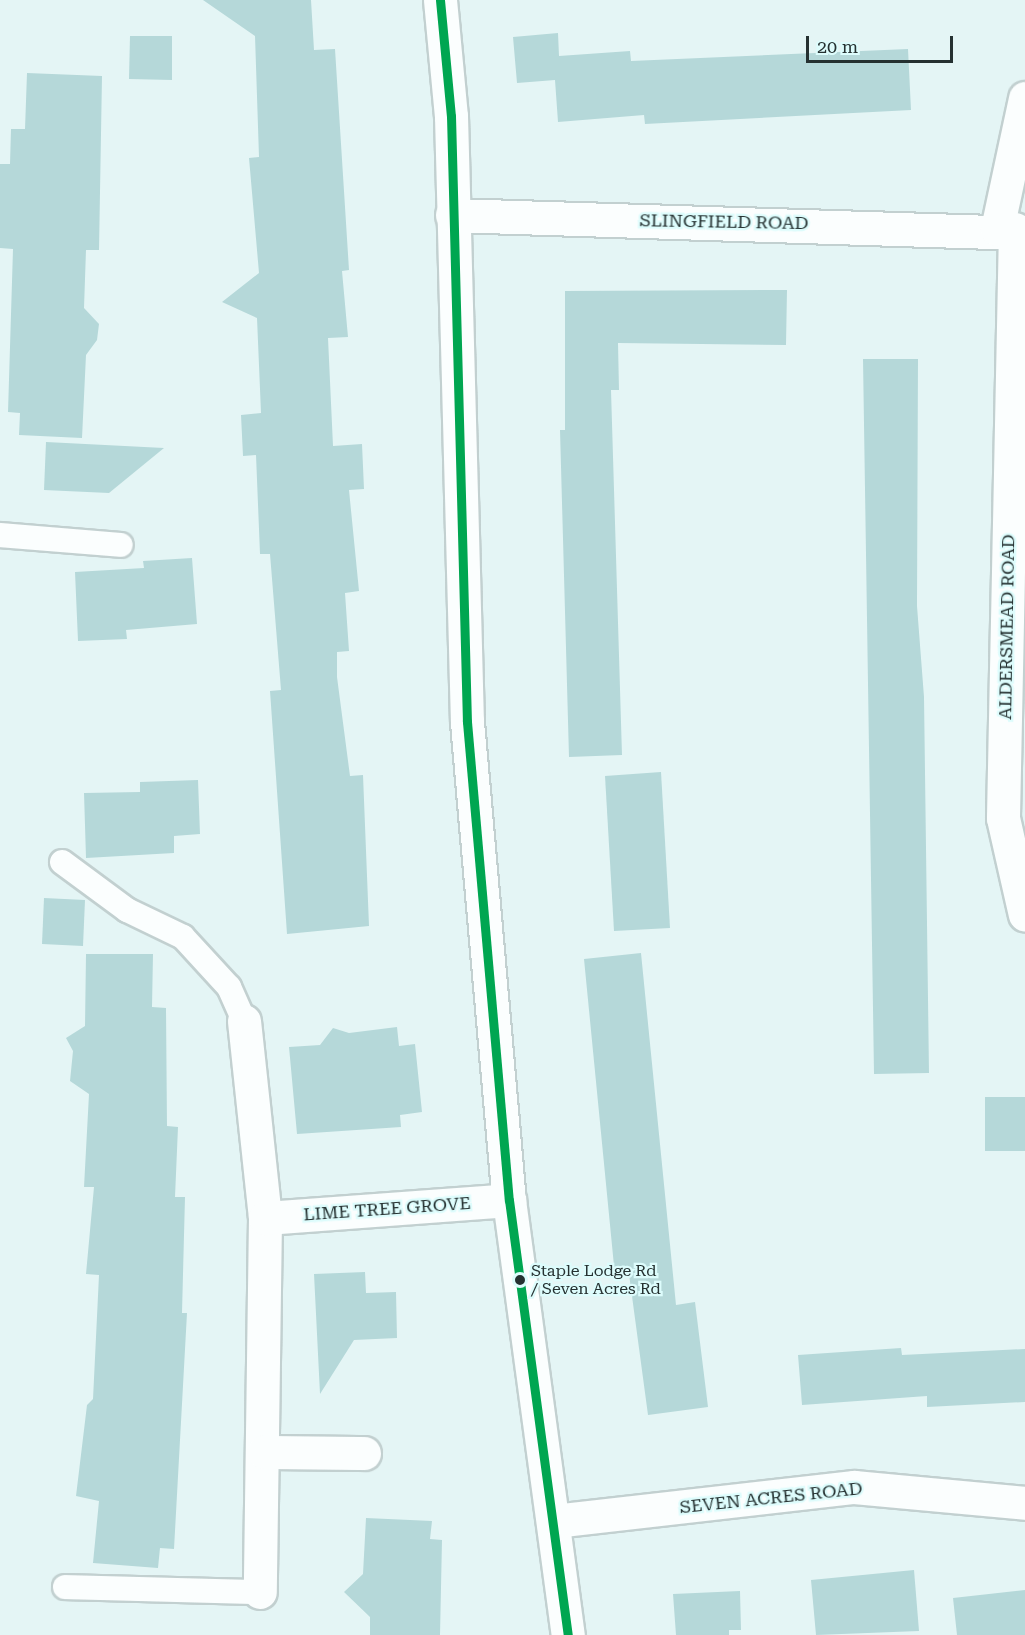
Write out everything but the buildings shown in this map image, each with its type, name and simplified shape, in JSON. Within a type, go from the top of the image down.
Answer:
[{"type":"street","points":[[440,0],[451,116],[467,722],[509,1200],[568,1635]]},
{"type":"street","points":[[1012,230],[1025,98]]},
{"type":"street","name":"SLINGFIELD ROAD","points":[[452,215],[1012,230]]},
{"type":"street","name":"ALDERSMEAD ROAD","points":[[1012,230],[1003,818],[1025,915]]},
{"type":"street","points":[[244,1021],[265,1218],[264,1452],[260,1592]]},
{"type":"street","name":"LIME TREE GROVE","points":[[265,1218],[509,1200]]},
{"type":"street","points":[[264,1452],[363,1453]]},
{"type":"street","name":"SEVEN ACRES ROAD","points":[[554,1521],[854,1487],[1025,1503]]},
{"type":"lane","points":[[0,535],[120,544]]},
{"type":"lane","points":[[62,862],[127,910],[183,937],[229,987],[244,1021]]},
{"type":"lane","points":[[65,1587],[260,1592]]},
{"type":"transit line","points":[[440,0],[451,116],[467,722],[509,1200],[568,1635]]},
{"type":"place","name":"Staple Lodge Rd / Seven Acres Rd","points":[[520,1280]]}]
